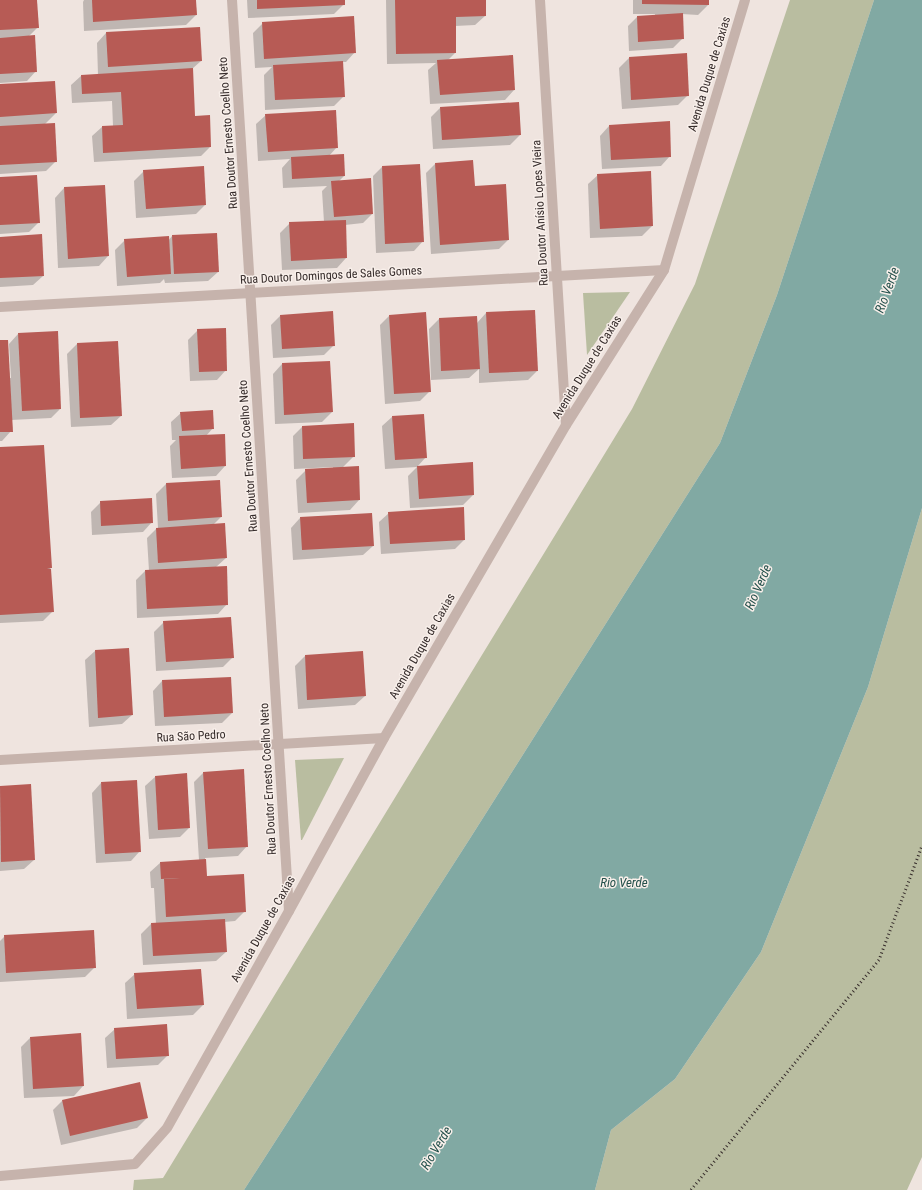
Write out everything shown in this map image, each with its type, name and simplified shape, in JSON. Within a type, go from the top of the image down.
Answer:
[{"type":"street","name":"Rua Doutor Ernesto Coelho Neto","points":[[232,0],[289,911]]},
{"type":"street","name":"Rua Doutor Anísio Lopes Vieira","points":[[540,0],[566,425]]},
{"type":"street","name":"Avenida Duque de Caxias","points":[[0,1176],[135,1164],[166,1128],[289,911],[384,738],[566,425],[664,270],[745,0]]},
{"type":"street","name":"Rua Doutor Domingos de Sales Gomes","points":[[0,307],[664,270]]},
{"type":"street","name":"Rua São Pedro","points":[[0,760],[384,738]]},
{"type":"green space","points":[[790,0],[874,0],[777,295],[720,443],[469,840],[244,1190],[133,1190],[134,1180],[163,1178],[632,409],[695,284]]},
{"type":"green space","points":[[630,292],[587,355],[583,293]]},
{"type":"green space","points":[[922,508],[922,1157],[907,1190],[595,1190],[611,1130],[675,1079],[761,952],[868,687]]},
{"type":"green space","points":[[344,758],[302,840],[301,840],[295,760]]},
{"type":"water","name":"Rio Verde","points":[[874,0],[922,0],[922,508],[868,687],[761,952],[675,1079],[611,1130],[595,1190],[244,1190],[469,840],[720,443],[777,295]]},
{"type":"building","points":[[0,0],[37,0],[39,28],[0,30]]},
{"type":"building","points":[[92,0],[196,0],[197,15],[93,22]]},
{"type":"building","points":[[257,0],[345,0],[345,5],[257,9]]},
{"type":"building","points":[[395,0],[486,0],[486,16],[456,17],[456,53],[396,54]]},
{"type":"building","points":[[642,0],[709,0],[709,5],[642,4]]},
{"type":"building","points":[[683,13],[684,39],[638,42],[637,16]]},
{"type":"building","points":[[354,16],[356,53],[264,59],[262,22]]},
{"type":"building","points":[[200,27],[202,61],[108,67],[106,32]]},
{"type":"building","points":[[35,35],[37,72],[0,74],[0,38]]},
{"type":"building","points":[[687,53],[689,96],[631,100],[629,57]]},
{"type":"building","points":[[513,55],[515,90],[440,95],[437,60]]},
{"type":"building","points":[[343,61],[345,97],[275,100],[273,65]]},
{"type":"building","points":[[193,68],[195,116],[210,115],[211,147],[103,153],[102,126],[123,125],[121,92],[82,94],[81,75]]},
{"type":"building","points":[[55,81],[57,113],[0,117],[0,84]]},
{"type":"building","points":[[519,102],[521,135],[442,140],[440,107]]},
{"type":"building","points":[[336,110],[338,148],[268,152],[265,114]]},
{"type":"building","points":[[670,121],[671,157],[611,160],[609,125]]},
{"type":"building","points":[[55,123],[57,162],[0,165],[0,126]]},
{"type":"building","points":[[344,154],[345,176],[292,179],[291,157]]},
{"type":"building","points":[[473,160],[475,186],[506,184],[509,240],[440,245],[435,163]]},
{"type":"building","points":[[420,164],[424,242],[385,244],[382,166]]},
{"type":"building","points":[[204,166],[206,205],[146,209],[143,170]]},
{"type":"building","points":[[651,171],[653,226],[600,229],[597,174]]},
{"type":"building","points":[[37,175],[40,223],[0,225],[0,177]]},
{"type":"building","points":[[371,178],[373,214],[334,217],[331,181]]},
{"type":"building","points":[[105,185],[109,256],[68,259],[64,187]]},
{"type":"building","points":[[346,220],[347,258],[291,261],[289,222]]},
{"type":"building","points":[[217,233],[219,272],[174,274],[172,235]]},
{"type":"building","points":[[42,234],[44,276],[0,278],[0,237]]},
{"type":"building","points":[[169,236],[171,274],[127,277],[124,239]]},
{"type":"building","points":[[535,310],[538,371],[489,373],[486,312]]},
{"type":"building","points":[[333,311],[335,346],[282,349],[280,315]]},
{"type":"building","points":[[426,312],[431,392],[394,394],[389,315]]},
{"type":"building","points":[[477,316],[480,369],[441,371],[439,318]]},
{"type":"building","points":[[226,328],[227,371],[199,372],[197,329]]},
{"type":"building","points":[[58,331],[61,409],[22,411],[18,333]]},
{"type":"building","points":[[0,340],[8,340],[13,432],[0,432]]},
{"type":"building","points":[[118,341],[122,416],[80,418],[77,343]]},
{"type":"building","points":[[330,361],[333,412],[284,415],[282,363]]},
{"type":"building","points":[[213,410],[214,429],[182,431],[180,412]]},
{"type":"building","points":[[424,414],[427,458],[395,460],[392,416]]},
{"type":"building","points":[[354,423],[355,457],[303,459],[302,426]]},
{"type":"building","points":[[225,434],[226,466],[181,469],[179,436]]},
{"type":"building","points":[[44,445],[52,568],[47,568],[51,569],[54,612],[0,615],[0,447]]},
{"type":"building","points":[[473,462],[474,495],[419,499],[417,466]]},
{"type":"building","points":[[359,466],[360,500],[307,503],[305,469]]},
{"type":"building","points":[[220,480],[222,517],[168,521],[166,483]]},
{"type":"building","points":[[152,498],[153,523],[101,526],[100,501]]},
{"type":"building","points":[[464,507],[465,540],[390,544],[388,512]]},
{"type":"building","points":[[372,513],[374,546],[302,550],[300,517]]},
{"type":"building","points":[[225,523],[227,558],[158,563],[156,528]]},
{"type":"building","points":[[227,566],[228,605],[147,609],[145,570]]},
{"type":"building","points":[[231,617],[234,658],[166,662],[163,621]]},
{"type":"building","points":[[129,648],[133,715],[98,718],[95,650]]},
{"type":"building","points":[[363,651],[366,696],[307,700],[305,655]]},
{"type":"building","points":[[231,677],[233,713],[164,717],[162,680]]},
{"type":"building","points":[[244,769],[248,847],[208,849],[203,772]]},
{"type":"building","points":[[187,773],[190,828],[158,830],[155,776]]},
{"type":"building","points":[[137,780],[141,852],[105,854],[101,782]]},
{"type":"building","points":[[31,784],[35,860],[1,862],[0,786]]},
{"type":"building","points":[[206,859],[207,876],[244,874],[246,912],[166,917],[164,879],[180,878],[161,879],[160,862]]},
{"type":"building","points":[[225,919],[227,952],[153,956],[151,923]]},
{"type":"building","points":[[94,930],[96,968],[6,973],[4,935]]},
{"type":"building","points":[[201,969],[204,1005],[137,1009],[134,973]]},
{"type":"building","points":[[167,1024],[169,1056],[116,1059],[114,1028]]},
{"type":"building","points":[[81,1033],[84,1086],[33,1089],[30,1037]]},
{"type":"building","points":[[140,1082],[148,1118],[70,1136],[62,1100]]},
{"type":"railway","points":[[691,1190],[879,960],[922,846]]}]
